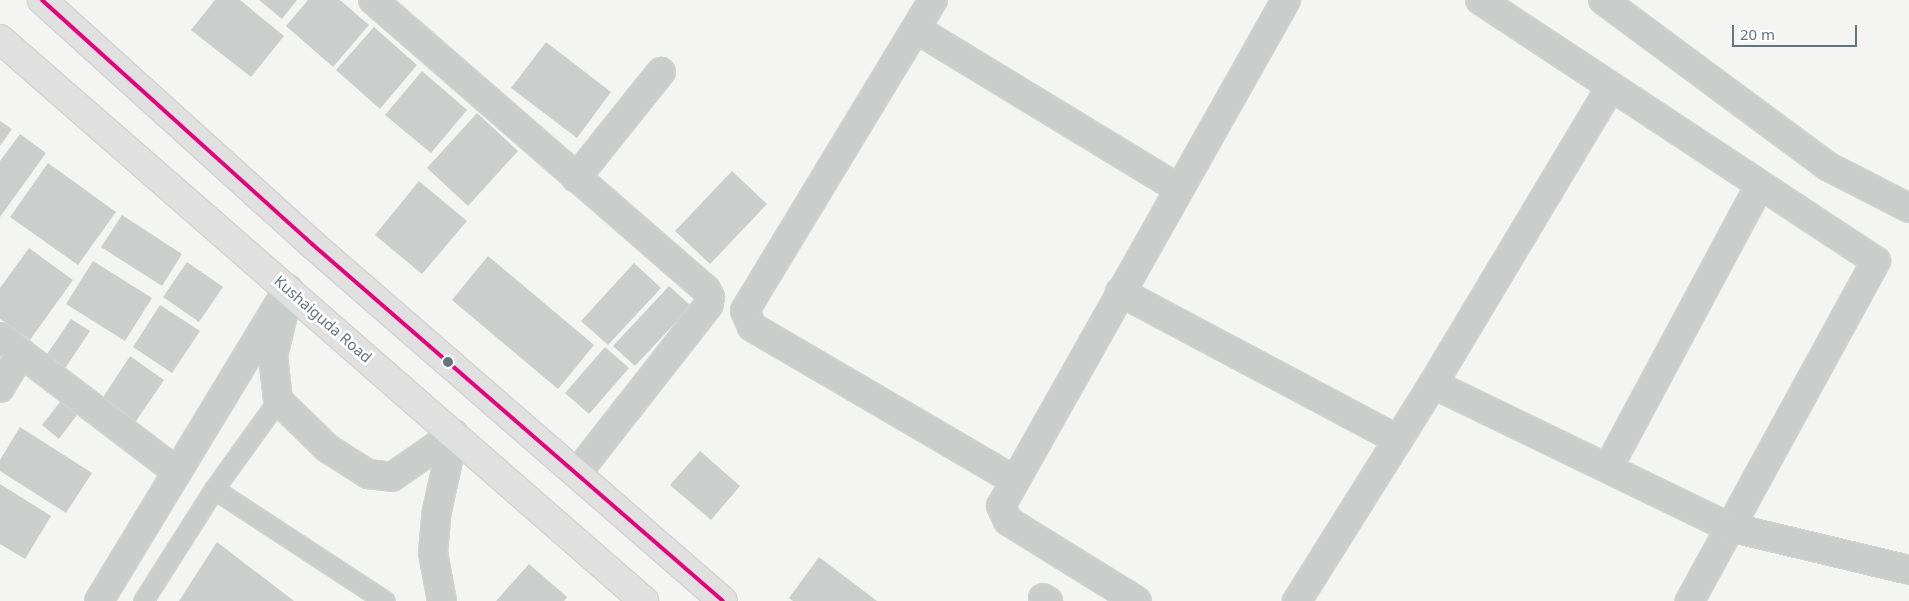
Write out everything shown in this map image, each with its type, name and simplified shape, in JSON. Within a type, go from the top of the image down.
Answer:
[{"type":"main road","points":[[42,0],[312,244],[578,472],[723,601]]},
{"type":"main road","name":"Kushaiguda Road","points":[[0,39],[644,601]]},
{"type":"street","points":[[373,0],[706,290],[710,296],[708,306],[578,472]]},
{"type":"street","points":[[933,0],[746,311],[752,327],[1014,480]]},
{"type":"street","points":[[1137,601],[1008,521],[1001,506],[1286,0]]},
{"type":"street","points":[[1480,0],[1876,261],[1690,601]]},
{"type":"street","points":[[1603,0],[1827,166],[1909,208]]},
{"type":"street","points":[[916,28],[1179,189]]},
{"type":"street","points":[[576,178],[661,72]]},
{"type":"street","points":[[1297,601],[1433,384],[1611,87]]},
{"type":"street","points":[[1608,468],[1760,185]]},
{"type":"street","points":[[288,289],[274,356],[278,400],[327,448],[368,474],[392,477],[454,434]]},
{"type":"street","points":[[99,601],[288,289]]},
{"type":"street","points":[[1120,292],[1398,440]]},
{"type":"street","points":[[0,337],[177,472]]},
{"type":"street","points":[[0,388],[21,354]]},
{"type":"street","points":[[1433,384],[1729,527],[1909,570]]},
{"type":"street","points":[[442,601],[433,553],[436,514],[454,434]]},
{"type":"lane","points":[[143,601],[214,489],[278,400]]},
{"type":"lane","points":[[214,489],[385,601]]},
{"type":"building","points":[[215,0],[240,0],[284,36],[251,77],[191,30]]},
{"type":"building","points":[[259,0],[297,0],[282,19]]},
{"type":"building","points":[[308,0],[340,0],[369,25],[333,67],[286,26]]},
{"type":"building","points":[[374,27],[417,65],[380,109],[336,70]]},
{"type":"building","points":[[546,42],[611,92],[577,138],[511,88]]},
{"type":"building","points":[[422,71],[467,110],[431,153],[385,115]]},
{"type":"building","points":[[477,113],[518,151],[468,206],[427,168]]},
{"type":"building","points":[[0,121],[12,129],[0,146]]},
{"type":"building","points":[[20,134],[46,153],[0,217],[0,161]]},
{"type":"building","points":[[48,163],[116,212],[78,265],[10,217]]},
{"type":"building","points":[[732,171],[767,204],[710,264],[675,231]]},
{"type":"building","points":[[419,181],[467,221],[422,274],[375,235]]},
{"type":"building","points":[[122,215],[182,254],[162,286],[101,247]]},
{"type":"building","points":[[29,248],[73,280],[30,340],[0,319],[0,288]]},
{"type":"building","points":[[488,256],[594,345],[558,389],[452,300]]},
{"type":"building","points":[[93,261],[152,298],[125,341],[66,304]]},
{"type":"building","points":[[187,262],[223,287],[199,322],[163,297]]},
{"type":"building","points":[[634,263],[661,288],[608,345],[581,321]]},
{"type":"building","points":[[669,286],[691,306],[635,366],[613,346]]},
{"type":"building","points":[[160,305],[200,331],[172,373],[133,347]]},
{"type":"building","points":[[71,319],[90,331],[60,376],[41,363]]},
{"type":"building","points":[[605,347],[629,368],[589,414],[565,393]]},
{"type":"building","points":[[130,356],[164,380],[134,424],[100,402]]},
{"type":"building","points":[[63,398],[80,411],[59,439],[42,425]]},
{"type":"building","points":[[20,427],[92,473],[66,513],[0,471],[0,460]]},
{"type":"building","points":[[700,451],[740,486],[711,520],[670,485]]},
{"type":"building","points":[[0,484],[51,516],[25,559],[0,544]]},
{"type":"building","points":[[217,542],[294,601],[179,601]]},
{"type":"building","points":[[819,557],[877,601],[793,601],[789,598]]},
{"type":"building","points":[[529,564],[567,597],[564,601],[496,601]]},
{"type":"transit line","points":[[42,0],[312,244],[723,601]]}]
